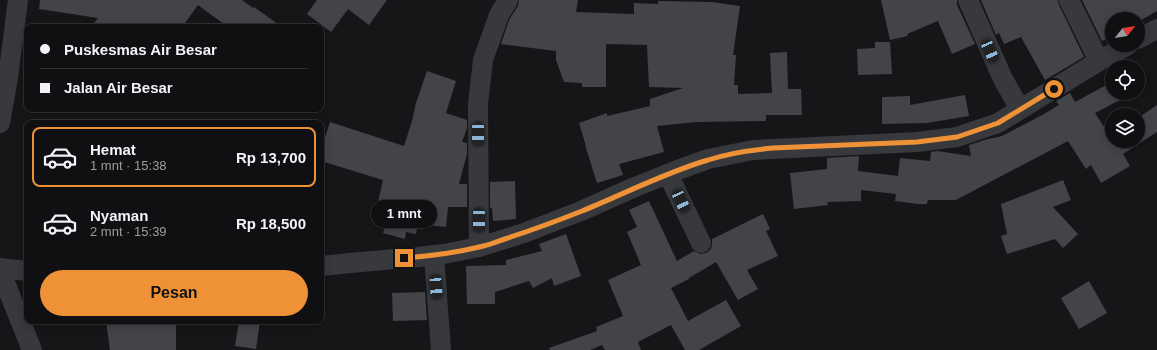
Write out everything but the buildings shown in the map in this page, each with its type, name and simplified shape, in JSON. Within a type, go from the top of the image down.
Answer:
[{"type":"street","points":[[0,123],[8,78],[18,0]]},
{"type":"street","points":[[479,247],[478,104],[483,60],[499,15],[508,0]]},
{"type":"street","points":[[968,0],[1003,79],[1020,109]]},
{"type":"street","points":[[1069,0],[1099,61]]},
{"type":"street","points":[[1145,35],[1157,28]]},
{"type":"street","points":[[324,266],[434,255],[479,247],[582,211],[635,187],[708,159],[753,150],[917,142],[957,137],[998,123],[1115,52]]},
{"type":"street","points":[[668,174],[701,243]]},
{"type":"street","points":[[434,255],[441,350]]},
{"type":"street","points":[[24,271],[0,269],[32,350]]},
{"type":"route","points":[[404,258],[444,254],[479,247],[582,211],[675,171],[708,159],[734,153],[773,148],[917,142],[957,137],[998,123],[1054,89]]}]
